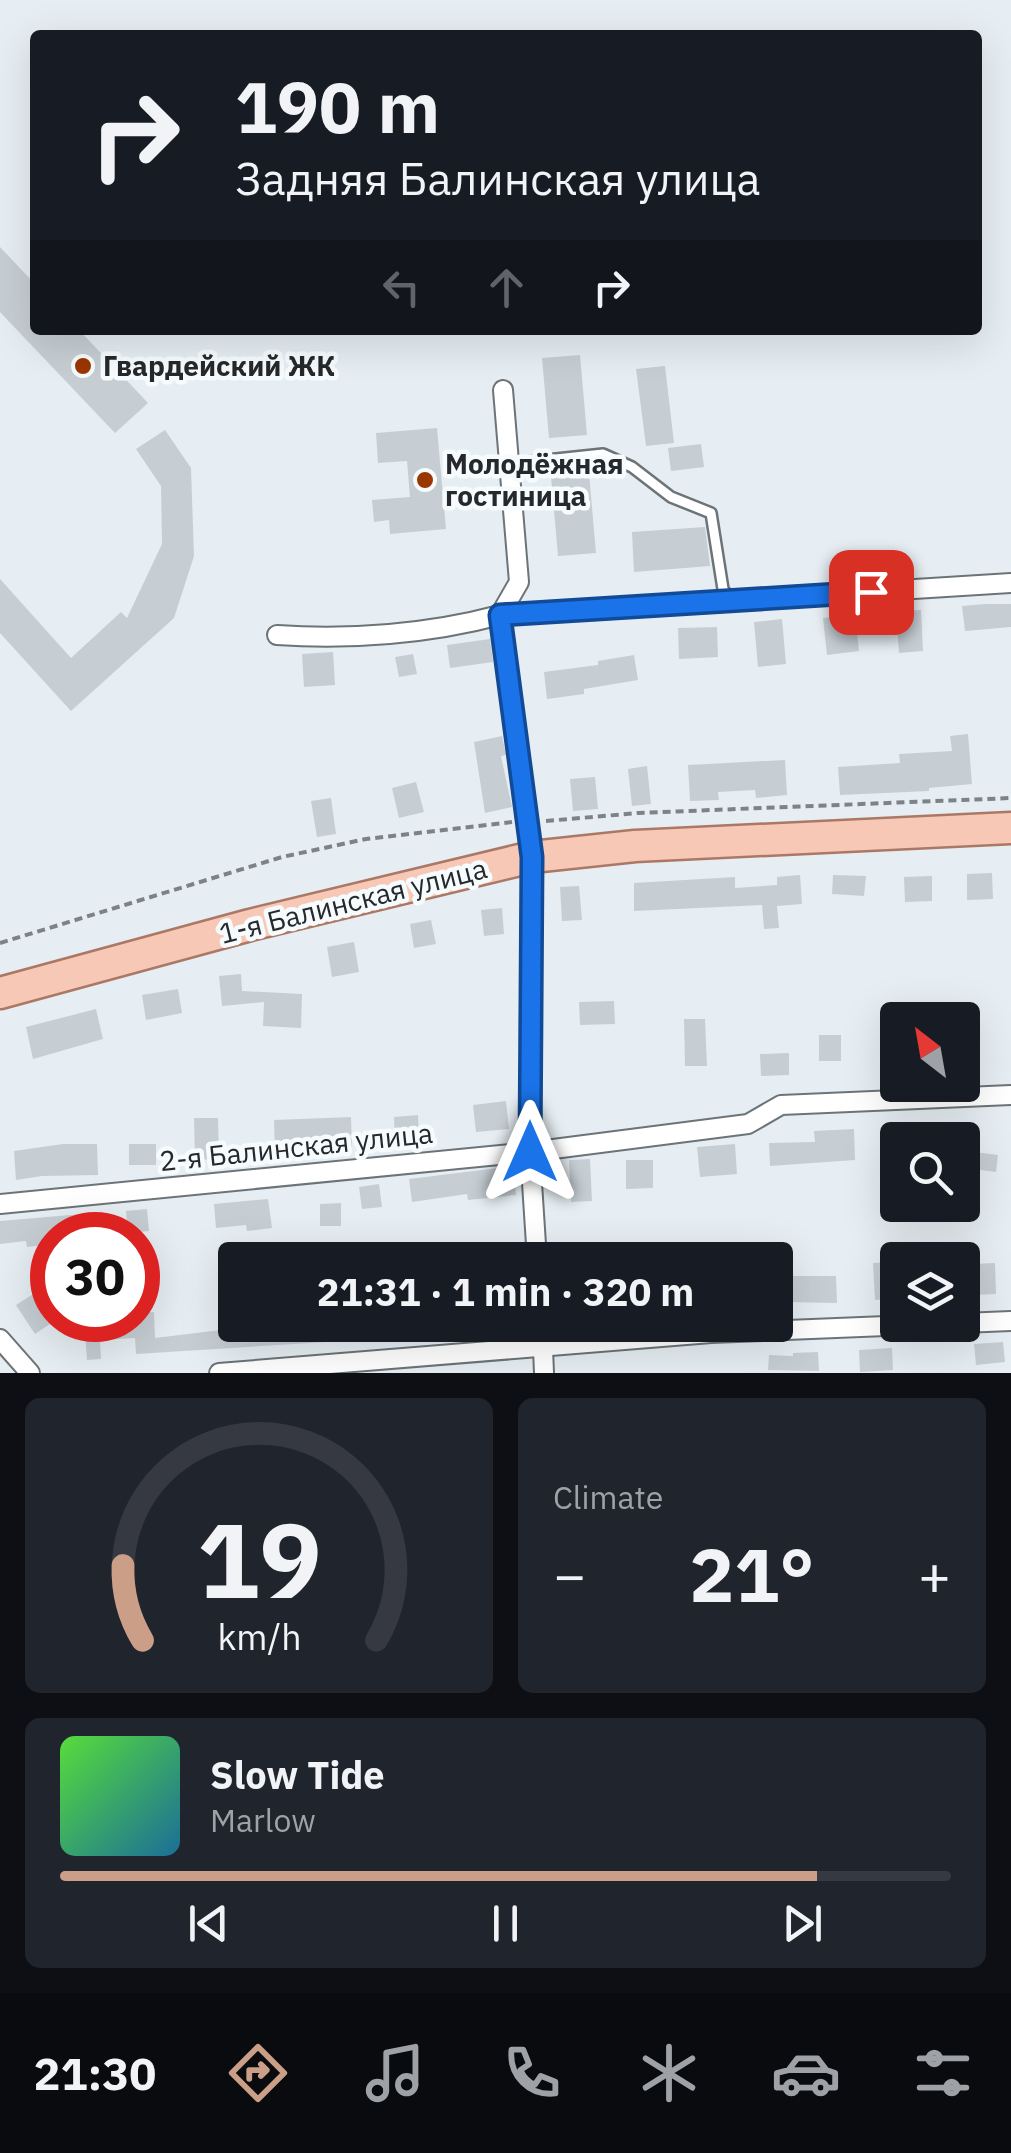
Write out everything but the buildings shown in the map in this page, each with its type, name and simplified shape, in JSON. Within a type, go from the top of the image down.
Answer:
[{"type":"main road","name":"1-я Балинская улица","points":[[0,994],[250,925],[532,857],[635,846],[1011,828]]},
{"type":"street","points":[[503,390],[519,582],[500,615],[532,857],[530,1152],[536,1242]]},
{"type":"street","points":[[277,635],[315,638],[452,628],[500,615],[1011,583]]},
{"type":"street","name":"2-я Балинская улица","points":[[0,1204],[530,1152],[748,1124],[781,1105],[1011,1095]]},
{"type":"street","points":[[980,1322],[1011,1321]]},
{"type":"street","points":[[218,1373],[712,1333],[880,1326]]},
{"type":"street","points":[[0,1339],[30,1373]]},
{"type":"street","points":[[543,1342],[544,1373]]},
{"type":"lane","points":[[509,464],[603,454],[632,466],[671,497],[711,513],[723,589],[731,601]]},
{"type":"path","points":[[0,943],[282,857],[366,840],[638,813],[1011,798]]},
{"type":"place","name":"Гвардейский ЖК","points":[[83,366]]},
{"type":"place","name":"Молодёжная гостиница","points":[[425,480]]},
{"type":"route","points":[[530,1152],[532,857],[500,615],[871,592]]}]
